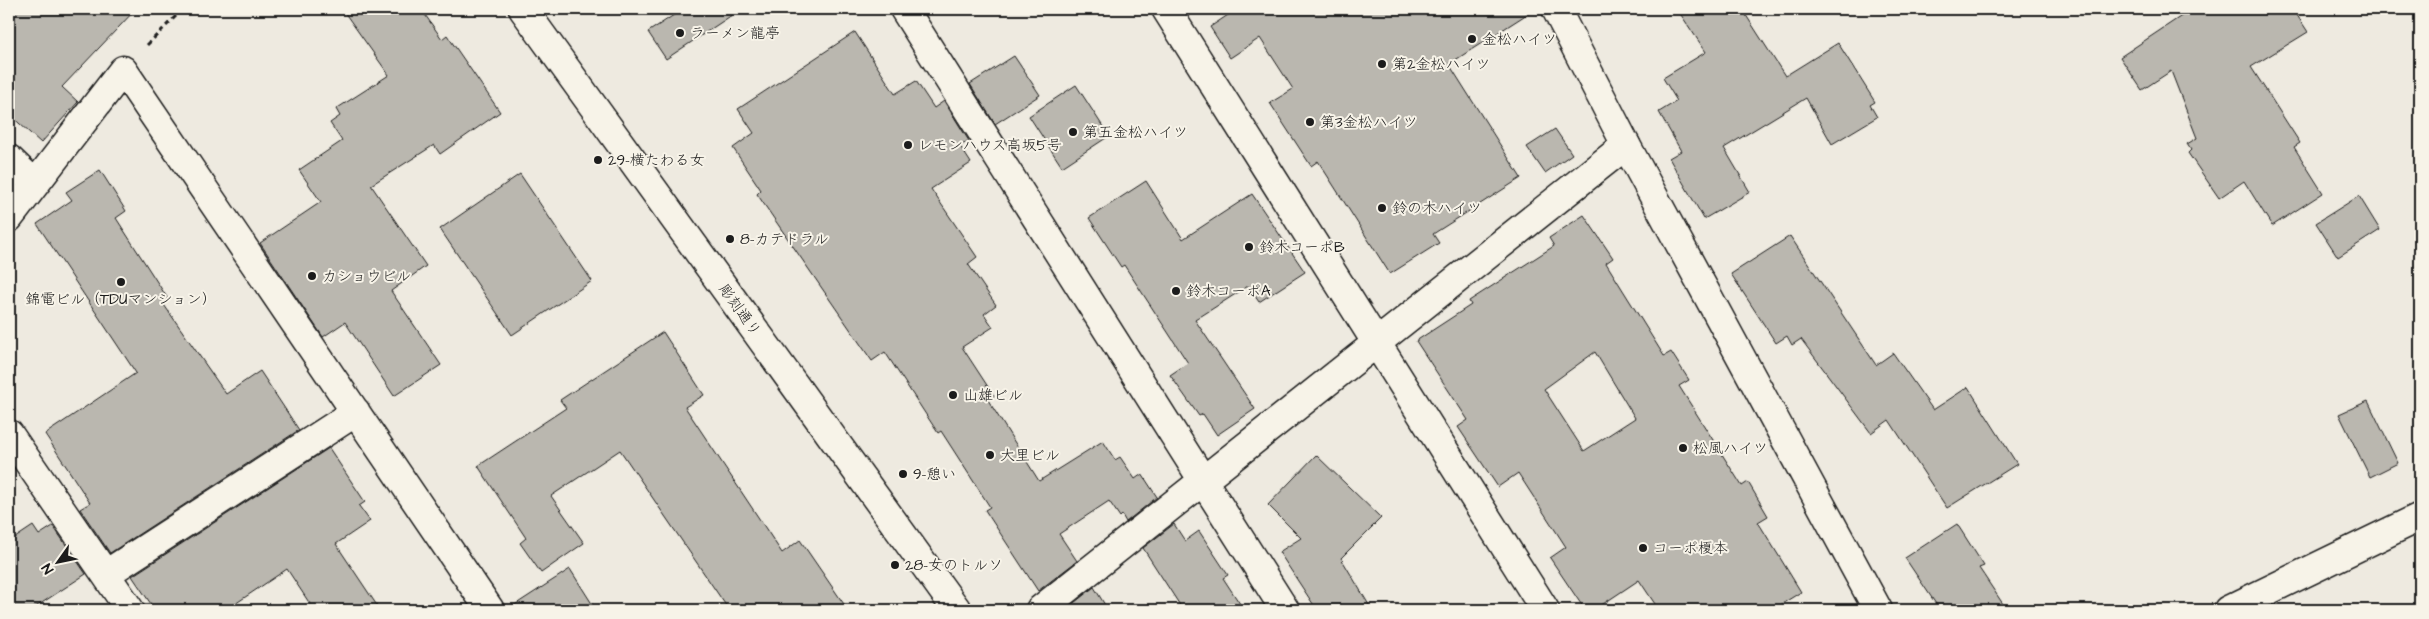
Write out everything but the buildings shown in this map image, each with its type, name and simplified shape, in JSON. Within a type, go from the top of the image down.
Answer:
[{"type":"street","name":"彫刻通り","points":[[523,9],[957,610]]},
{"type":"street","points":[[904,9],[1285,610]]},
{"type":"street","points":[[1166,9],[1545,610]]},
{"type":"street","points":[[1556,9],[1626,145],[1878,610]]},
{"type":"street","points":[[9,218],[122,70],[490,610]]},
{"type":"street","points":[[1040,610],[1204,482],[1626,145]]},
{"type":"street","points":[[9,159],[35,184]]},
{"type":"street","points":[[106,574],[356,412]]},
{"type":"street","points":[[9,434],[130,610]]},
{"type":"street","points":[[2228,610],[2420,517]]},
{"type":"path","points":[[122,70],[183,9]]},
{"type":"place","name":"ラーメン龍亭","points":[[680,33]]},
{"type":"place","name":"金松ハイツ","points":[[1472,39]]},
{"type":"place","name":"第2金松ハイツ","points":[[1382,64]]},
{"type":"place","name":"第3金松ハイツ","points":[[1310,122]]},
{"type":"place","name":"第五金松ハイツ","points":[[1073,132]]},
{"type":"place","name":"レモンハウス高坂5号","points":[[908,145]]},
{"type":"place","name":"29-横たわる女","points":[[598,160]]},
{"type":"place","name":"鈴の木ハイツ","points":[[1382,208]]},
{"type":"place","name":"8-カテドラル","points":[[730,239]]},
{"type":"place","name":"鈴木コーポB","points":[[1249,247]]},
{"type":"place","name":"カショウビル","points":[[312,276]]},
{"type":"place","name":"錦電ビル（TDUマンション）","points":[[121,282]]},
{"type":"place","name":"鈴木コーポA","points":[[1176,291]]},
{"type":"place","name":"山雄ビル","points":[[953,395]]},
{"type":"place","name":"松風ハイツ","points":[[1683,448]]},
{"type":"place","name":"大里ビル","points":[[990,455]]},
{"type":"place","name":"9-憩い","points":[[903,474]]},
{"type":"place","name":"コーポ榎本","points":[[1643,548]]},
{"type":"place","name":"28-女のトルソ","points":[[895,565]]}]
